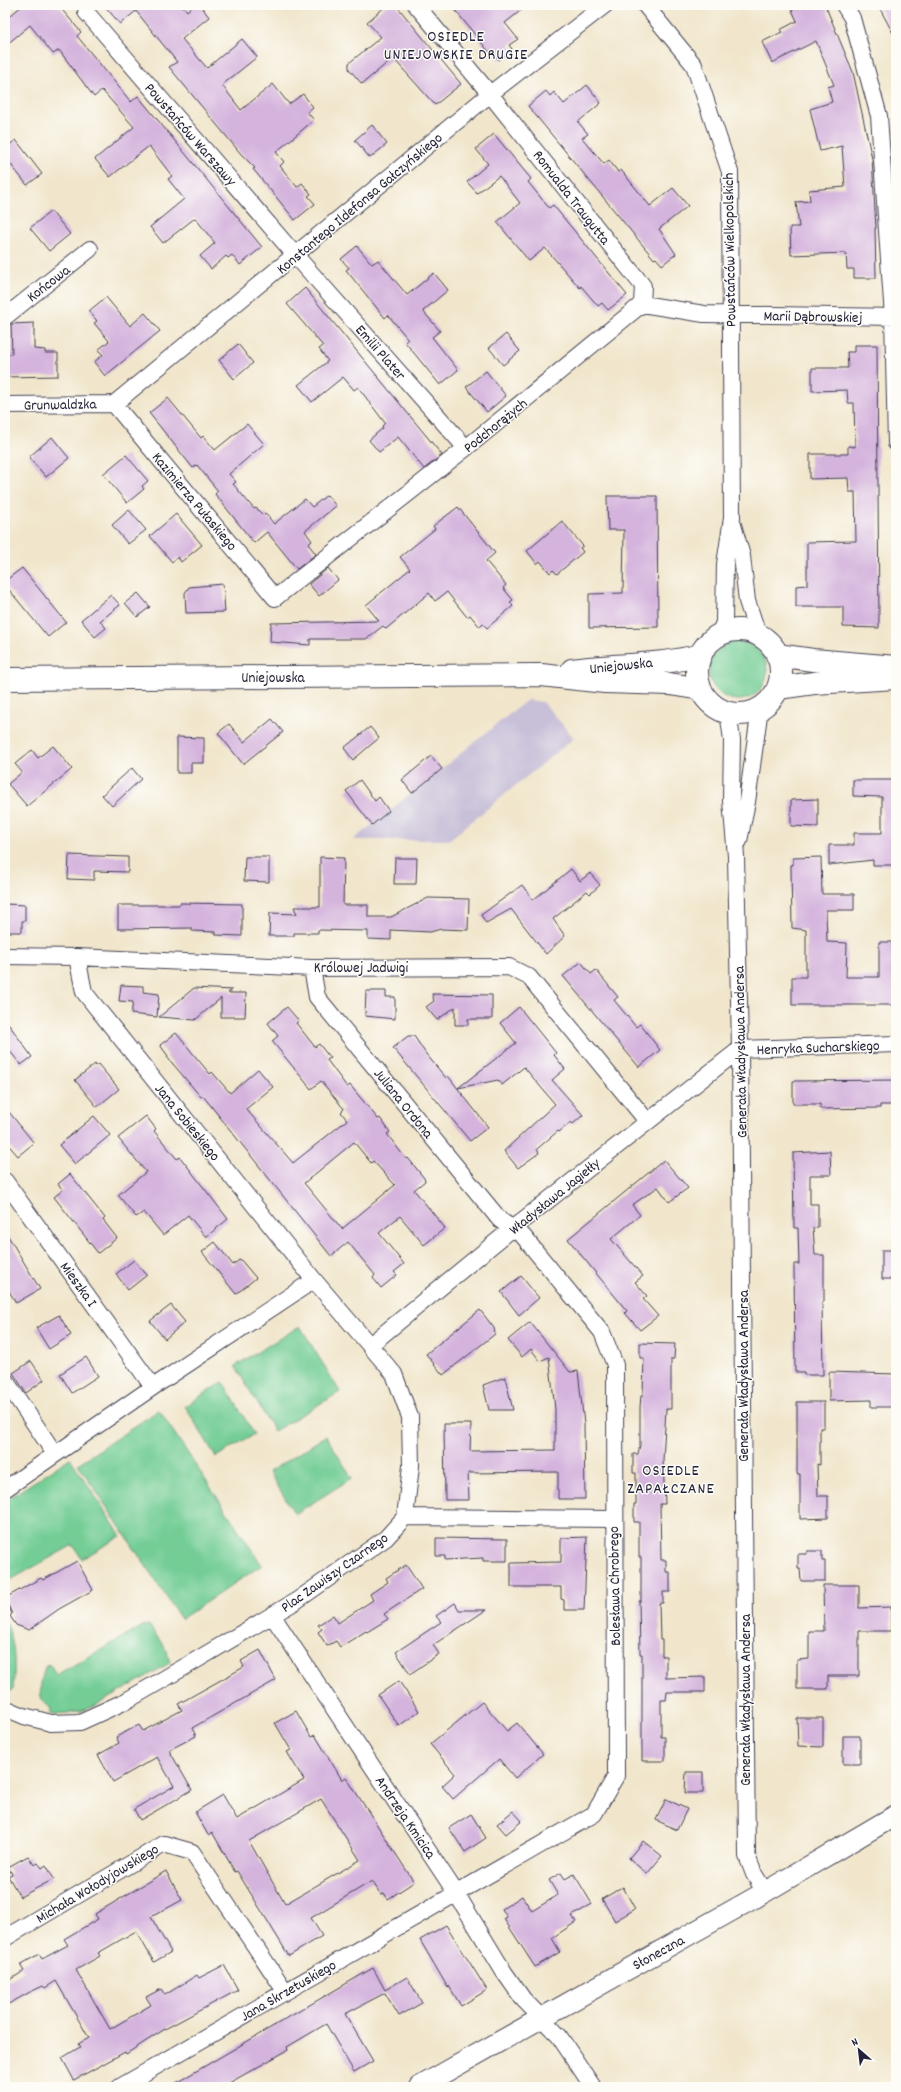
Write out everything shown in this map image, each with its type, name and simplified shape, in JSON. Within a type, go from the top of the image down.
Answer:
[{"type":"main road","points":[[738,630],[758,634],[766,639],[777,655],[781,671],[778,688],[773,696],[760,708],[739,714],[728,712],[712,703],[701,688],[697,672],[701,655],[706,647],[719,635],[738,630]]},
{"type":"main road","name":"Uniejowska","points":[[541,675],[607,665],[667,661],[701,655]]},
{"type":"main road","points":[[777,655],[813,660],[896,667]]},
{"type":"main road","name":"Uniejowska","points":[[5,679],[541,675],[605,682],[670,684],[701,688]]},
{"type":"main road","points":[[778,688],[814,683],[896,678]]},
{"type":"street","name":"Romualda Traugutta","points":[[416,5],[490,94],[643,286],[642,304]]},
{"type":"street","name":"Konstantego Ildefonsa Gałczyńskiego","points":[[114,404],[296,256],[490,94],[605,5]]},
{"type":"street","name":"Powstańców Wielkopolskich","points":[[645,5],[694,64],[730,172],[732,518],[725,564],[724,622],[719,635]]},
{"type":"street","points":[[844,5],[852,18],[879,116],[895,317],[896,443]]},
{"type":"street","name":"Powstańców Warszawy","points":[[86,12],[296,256]]},
{"type":"street","name":"Końcowa","points":[[5,316],[90,249]]},
{"type":"street","name":"Emilii Plater","points":[[296,256],[466,448]]},
{"type":"street","points":[[642,304],[704,314],[730,315]]},
{"type":"street","name":"Podchorążych","points":[[276,598],[466,448],[642,304]]},
{"type":"street","name":"Marii Dąbrowskiej","points":[[730,315],[895,317]]},
{"type":"street","name":"Grunwaldzka","points":[[5,405],[114,404]]},
{"type":"street","name":"Kazimierza Pułaskiego","points":[[114,404],[276,598]]},
{"type":"street","name":"Powstańców Wielkopolskich","points":[[732,518],[742,556],[748,601],[758,634]]},
{"type":"street","name":"Generała Władysława Andersa","points":[[736,856],[747,802],[760,708]]},
{"type":"street","name":"Generała Władysława Andersa","points":[[728,712],[732,740],[731,801],[736,856],[740,1049],[747,1856],[754,1874],[765,1892]]},
{"type":"street","name":"Królowej Jadwigi","points":[[5,956],[77,957],[312,968],[509,967],[529,977],[647,1122]]},
{"type":"street","name":"Jana Sobieskiego","points":[[77,957],[84,992],[314,1280]]},
{"type":"street","name":"Juliana Ordona","points":[[312,968],[317,997],[500,1220],[513,1228]]},
{"type":"street","name":"Henryka Sucharskiego","points":[[740,1049],[896,1044]]},
{"type":"street","name":"Władysława Jagiełły","points":[[370,1345],[513,1228],[740,1049]]},
{"type":"street","name":"Mieszka I","points":[[5,1181],[153,1387]]},
{"type":"street","name":"Bolesława Chrobrego","points":[[456,1893],[594,1814],[616,1776],[614,1519],[615,1365],[602,1332],[526,1240],[513,1228]]},
{"type":"street","points":[[5,1489],[153,1387],[314,1280],[394,1374],[410,1417],[411,1466],[405,1517],[614,1519]]},
{"type":"street","points":[[5,1380],[55,1454]]},
{"type":"street","name":"Plac Zawiszy Czarnego","points":[[5,1708],[24,1716],[51,1722],[80,1722],[126,1701],[296,1601],[386,1538],[405,1517]]},
{"type":"street","name":"Andrzeja Kmicica","points":[[272,1615],[456,1893],[504,1972],[523,1999],[559,2036],[593,2087]]},
{"type":"street","name":"Słoneczna","points":[[419,2087],[540,2017],[765,1892],[896,1816]]},
{"type":"street","name":"Michała Wołodyjowskiego","points":[[5,1938],[164,1844],[192,1852],[286,1991]]},
{"type":"street","name":"Jana Skrzetuskiego","points":[[120,2087],[456,1893]]},
{"type":"shaded area","points":[[527,700],[543,702],[574,738],[449,840],[353,840]]},
{"type":"green space","points":[[738,642],[749,644],[762,655],[765,660],[767,671],[765,682],[754,695],[749,698],[738,700],[727,698],[714,687],[711,682],[709,671],[711,660],[722,647],[727,644]]},
{"type":"green space","points":[[300,1326],[340,1392],[274,1431],[235,1366]]},
{"type":"green space","points":[[223,1382],[254,1434],[216,1457],[185,1406]]},
{"type":"green space","points":[[159,1410],[262,1565],[181,1619],[78,1464]]},
{"type":"green space","points":[[326,1436],[352,1478],[295,1514],[269,1472]]},
{"type":"green space","points":[[70,1458],[121,1536],[82,1559],[73,1545],[5,1583],[5,1501]]},
{"type":"green space","points":[[5,1621],[9,1629],[14,1654],[13,1690],[9,1692],[5,1690]]},
{"type":"green space","points":[[149,1625],[167,1651],[170,1663],[93,1707],[79,1712],[50,1713],[51,1708],[43,1701],[40,1690],[45,1667],[50,1664],[56,1675],[143,1626]]},
{"type":"building","points":[[23,5],[58,5],[81,32],[77,36],[131,102],[138,96],[262,247],[240,265],[232,255],[228,258],[226,256],[211,269],[200,256],[215,243],[195,218],[163,243],[150,227],[184,199],[168,179],[172,176],[149,146],[110,177],[95,159],[134,127],[102,90],[94,97],[59,50],[53,54],[30,25],[5,46],[5,20]]},
{"type":"building","points":[[104,5],[182,5],[187,11],[194,5],[200,5],[209,17],[182,39],[207,68],[242,39],[257,57],[222,85],[241,110],[273,84],[289,104],[303,94],[313,107],[307,112],[314,120],[276,152],[284,162],[280,166],[297,187],[302,183],[311,194],[308,196],[315,204],[295,220],[253,169],[255,168],[241,154],[169,67],[177,62],[136,11],[120,24]]},
{"type":"building","points":[[387,5],[396,5],[461,84],[435,105],[393,58],[362,84],[349,69],[349,63],[381,37],[367,22]]},
{"type":"building","points":[[451,5],[528,5],[505,23],[518,39],[509,45],[512,49],[499,60],[491,50],[489,52]]},
{"type":"building","points":[[802,5],[825,5],[853,72],[872,159],[876,228],[876,278],[854,278],[854,269],[847,269],[846,253],[791,255],[790,227],[799,227],[796,202],[810,201],[809,190],[845,187],[842,146],[820,151],[810,109],[832,102],[828,87],[834,85],[816,41],[772,63],[762,42],[782,32],[780,30],[797,21],[792,10]]},
{"type":"building","points":[[878,5],[896,5],[896,39]]},
{"type":"building","points":[[587,85],[601,103],[578,122],[588,134],[582,138],[604,164],[609,160],[618,172],[621,170],[650,206],[673,188],[688,206],[659,229],[676,254],[662,265],[656,258],[654,259],[528,106],[546,91],[550,96],[554,92],[564,104]]},
{"type":"building","points":[[372,125],[387,144],[370,158],[355,140]]},
{"type":"building","points":[[494,134],[531,179],[528,182],[549,208],[553,205],[627,295],[608,310],[602,303],[598,306],[545,248],[529,261],[497,222],[520,203],[499,176],[477,193],[467,182],[488,164],[476,149]]},
{"type":"building","points":[[16,140],[42,174],[27,185],[5,157],[5,148]]},
{"type":"building","points":[[51,211],[70,234],[49,251],[30,228]]},
{"type":"building","points":[[357,246],[372,264],[378,260],[407,295],[434,273],[448,290],[423,311],[440,331],[432,337],[458,370],[440,385],[405,342],[408,339],[388,315],[385,318],[346,270],[349,268],[341,259]]},
{"type":"building","points":[[305,288],[442,455],[424,469],[398,437],[379,452],[369,440],[383,428],[382,426],[385,423],[358,387],[354,390],[343,377],[312,402],[298,385],[328,361],[319,349],[323,346],[287,304]]},
{"type":"building","points":[[106,297],[130,326],[145,313],[160,331],[105,376],[94,362],[103,355],[98,350],[109,341],[94,323],[97,321],[89,311]]},
{"type":"building","points":[[34,323],[34,349],[45,350],[45,353],[58,353],[58,376],[5,377],[5,354],[12,354],[11,324]]},
{"type":"building","points":[[506,334],[520,351],[503,365],[489,348]]},
{"type":"building","points":[[238,344],[253,363],[234,379],[219,360]]},
{"type":"building","points":[[854,345],[877,345],[879,628],[843,627],[843,607],[796,607],[796,586],[807,585],[807,542],[856,541],[855,492],[849,492],[848,478],[810,479],[810,454],[848,454],[848,446],[855,447],[854,403],[848,403],[847,390],[812,391],[812,368],[848,368],[847,352],[854,352]]},
{"type":"building","points":[[486,371],[506,396],[487,412],[466,387]]},
{"type":"building","points":[[168,398],[201,438],[203,436],[215,450],[247,424],[264,444],[229,474],[236,482],[233,484],[254,509],[256,508],[263,515],[265,513],[274,524],[305,499],[312,507],[327,495],[336,506],[305,531],[312,541],[308,544],[316,554],[297,569],[267,532],[254,543],[215,494],[218,491],[197,465],[193,468],[149,413]]},
{"type":"building","points":[[52,437],[69,458],[46,477],[29,457]]},
{"type":"building","points":[[126,455],[148,481],[142,486],[144,489],[127,503],[103,474]]},
{"type":"building","points":[[607,496],[657,496],[658,627],[589,628],[589,594],[623,593],[624,530],[608,530]]},
{"type":"building","points":[[458,507],[495,553],[486,561],[506,585],[503,588],[513,600],[510,602],[513,606],[487,628],[483,624],[480,627],[470,615],[467,617],[447,592],[435,601],[429,593],[386,629],[383,626],[366,639],[310,639],[310,645],[270,642],[271,623],[379,621],[366,605],[410,569],[400,557],[435,529],[433,526]]},
{"type":"building","points":[[129,510],[146,530],[128,544],[112,525]]},
{"type":"building","points":[[176,514],[202,545],[181,562],[178,557],[172,562],[150,536]]},
{"type":"building","points":[[562,521],[583,546],[580,548],[583,552],[557,574],[553,570],[550,573],[540,561],[537,564],[527,551]]},
{"type":"building","points":[[22,568],[66,622],[48,637],[5,585],[5,581]]},
{"type":"building","points":[[328,568],[338,580],[319,596],[309,584]]},
{"type":"building","points":[[223,584],[225,612],[186,613],[185,593],[189,587]]},
{"type":"building","points":[[138,593],[150,607],[137,617],[125,603]]},
{"type":"building","points":[[111,595],[120,605],[100,621],[106,628],[95,637],[81,620]]},
{"type":"building","points":[[272,719],[283,732],[243,764],[218,733],[229,724],[244,742]]},
{"type":"building","points":[[370,727],[379,738],[353,760],[344,748]]},
{"type":"building","points":[[177,737],[204,738],[204,763],[191,763],[191,773],[177,773]]},
{"type":"building","points":[[53,746],[72,769],[27,806],[8,784],[22,772],[15,764],[32,750],[38,758]]},
{"type":"building","points":[[431,756],[442,769],[412,793],[402,780]]},
{"type":"building","points":[[132,768],[141,779],[112,806],[102,795]]},
{"type":"building","points":[[360,780],[375,801],[379,797],[389,811],[372,825],[346,791]]},
{"type":"building","points":[[853,780],[896,780],[896,865],[873,865],[873,860],[829,865],[829,845],[854,845],[854,833],[882,833],[882,797],[853,796]]},
{"type":"building","points":[[818,799],[818,827],[791,826],[791,800]]},
{"type":"building","points":[[69,855],[128,857],[128,872],[94,871],[94,880],[68,879]]},
{"type":"building","points":[[245,857],[269,857],[269,882],[244,881]]},
{"type":"building","points":[[320,857],[344,858],[343,905],[368,905],[368,917],[391,917],[428,898],[469,899],[468,930],[441,929],[430,932],[391,930],[391,940],[368,939],[368,931],[318,930],[318,933],[294,933],[294,936],[269,936],[270,913],[297,914],[294,907],[320,907]]},
{"type":"building","points":[[821,857],[822,894],[854,894],[854,910],[826,910],[827,942],[847,943],[846,977],[879,977],[879,942],[892,942],[893,980],[896,979],[896,1005],[792,1005],[792,977],[806,977],[806,930],[792,928],[791,865],[793,865],[793,858]]},
{"type":"building","points":[[395,858],[417,858],[416,884],[394,884]]},
{"type":"building","points":[[571,869],[580,881],[590,873],[600,885],[590,894],[587,891],[553,919],[565,936],[546,954],[511,909],[486,923],[481,915],[522,885],[533,900]]},
{"type":"building","points":[[180,903],[242,904],[242,936],[216,935],[216,932],[192,931],[192,928],[118,929],[118,905],[180,905]]},
{"type":"building","points":[[5,904],[25,905],[25,921],[22,921],[22,932],[5,932]]},
{"type":"building","points":[[581,962],[591,974],[596,970],[618,997],[614,1000],[636,1027],[640,1024],[660,1050],[639,1067],[563,976]]},
{"type":"building","points":[[121,985],[143,986],[143,992],[159,994],[157,1017],[131,1014],[133,1002],[119,1001]]},
{"type":"building","points":[[194,988],[232,990],[228,993],[246,993],[245,1017],[221,1017],[221,998],[195,1020],[159,1017]]},
{"type":"building","points":[[366,991],[386,991],[386,997],[395,997],[395,1019],[365,1016]]},
{"type":"building","points":[[432,994],[492,995],[492,1019],[468,1019],[468,1025],[455,1025],[455,1007],[437,1020],[426,1007],[434,1001]]},
{"type":"building","points":[[287,1007],[299,1021],[296,1023],[315,1047],[319,1044],[330,1058],[327,1060],[347,1087],[350,1085],[378,1119],[380,1118],[390,1132],[387,1134],[406,1159],[408,1158],[424,1178],[425,1181],[414,1190],[445,1228],[424,1245],[400,1216],[379,1233],[404,1264],[394,1272],[397,1275],[381,1288],[373,1278],[375,1275],[348,1242],[331,1256],[203,1096],[201,1097],[167,1057],[168,1056],[160,1045],[176,1033],[210,1074],[212,1072],[230,1093],[258,1069],[273,1087],[246,1109],[293,1163],[347,1120],[341,1112],[344,1109],[321,1081],[311,1089],[272,1041],[278,1036],[268,1023]],"holes":[[[354,1142],[371,1163],[373,1161],[395,1185],[342,1229],[304,1183]]]},
{"type":"building","points":[[519,1007],[556,1053],[554,1055],[565,1069],[552,1080],[583,1115],[573,1124],[571,1122],[559,1132],[558,1131],[537,1149],[539,1153],[518,1168],[504,1151],[555,1104],[524,1067],[502,1085],[498,1080],[458,1088],[516,1043],[500,1023]]},
{"type":"building","points":[[5,1019],[32,1057],[21,1065],[5,1045]]},
{"type":"building","points":[[408,1036],[414,1036],[426,1054],[446,1078],[448,1076],[488,1127],[470,1141],[393,1048]]},
{"type":"building","points":[[95,1064],[96,1066],[98,1064],[119,1089],[97,1107],[75,1080]]},
{"type":"building","points":[[896,1080],[896,1105],[880,1105],[880,1108],[820,1109],[820,1104],[793,1104],[793,1081]]},
{"type":"building","points":[[5,1107],[34,1143],[18,1156],[5,1141]]},
{"type":"building","points":[[94,1116],[110,1135],[75,1164],[59,1145]]},
{"type":"building","points":[[146,1116],[156,1129],[154,1131],[177,1159],[180,1157],[228,1219],[206,1237],[188,1215],[163,1235],[144,1212],[136,1217],[118,1195],[146,1172],[118,1138]]},
{"type":"building","points":[[830,1151],[831,1175],[810,1175],[810,1204],[818,1204],[818,1227],[813,1228],[815,1255],[824,1255],[824,1302],[822,1302],[823,1375],[804,1375],[804,1372],[795,1372],[794,1264],[799,1264],[798,1228],[794,1228],[793,1153]]},
{"type":"building","points":[[664,1160],[688,1188],[669,1202],[658,1187],[632,1205],[640,1215],[611,1239],[643,1276],[635,1282],[647,1296],[643,1299],[658,1316],[640,1330],[625,1313],[627,1311],[568,1239]]},
{"type":"building","points":[[70,1174],[105,1218],[103,1220],[117,1238],[98,1253],[54,1197],[63,1190],[58,1184]]},
{"type":"building","points":[[5,1231],[40,1289],[16,1303],[5,1284]]},
{"type":"building","points":[[215,1242],[233,1265],[240,1259],[256,1278],[236,1294],[202,1252]]},
{"type":"building","points":[[882,1250],[896,1250],[896,1279],[882,1279]]},
{"type":"building","points":[[134,1260],[147,1275],[128,1290],[116,1274]]},
{"type":"building","points":[[521,1276],[539,1298],[519,1315],[501,1292]]},
{"type":"building","points":[[171,1305],[185,1322],[165,1339],[150,1321]]},
{"type":"building","points":[[480,1310],[494,1328],[495,1334],[443,1375],[426,1354]]},
{"type":"building","points":[[59,1315],[71,1335],[49,1349],[36,1328]]},
{"type":"building","points":[[530,1322],[570,1372],[578,1371],[584,1424],[585,1499],[558,1499],[558,1472],[468,1473],[469,1500],[445,1500],[444,1424],[471,1424],[470,1451],[555,1450],[555,1409],[549,1357],[540,1361],[531,1349],[522,1357],[508,1340]]},
{"type":"building","points":[[640,1343],[675,1344],[674,1359],[671,1359],[671,1409],[666,1409],[663,1460],[665,1504],[660,1504],[661,1560],[666,1560],[666,1572],[670,1572],[670,1592],[663,1592],[663,1603],[659,1603],[660,1640],[662,1640],[662,1656],[666,1656],[666,1678],[705,1677],[705,1692],[667,1692],[666,1700],[661,1700],[661,1737],[665,1737],[665,1761],[642,1761],[642,1654],[640,1654],[639,1601],[641,1601],[641,1557],[639,1557],[639,1522],[634,1522],[634,1504],[636,1504],[636,1473],[633,1473],[633,1454],[638,1454],[640,1445],[640,1407],[641,1395],[643,1395],[644,1358],[640,1358]]},
{"type":"building","points":[[86,1357],[98,1376],[72,1393],[60,1374]]},
{"type":"building","points":[[31,1361],[44,1380],[26,1393],[13,1373]]},
{"type":"building","points":[[829,1372],[896,1374],[896,1407],[871,1407],[871,1400],[829,1401]]},
{"type":"building","points":[[505,1377],[513,1410],[489,1410],[483,1385]]},
{"type":"building","points":[[797,1402],[824,1402],[824,1428],[820,1428],[820,1465],[817,1464],[818,1496],[828,1496],[828,1518],[800,1519],[800,1474],[797,1474]]},
{"type":"building","points":[[587,1537],[584,1610],[564,1610],[564,1600],[561,1599],[561,1587],[511,1587],[511,1563],[561,1562],[561,1538]]},
{"type":"building","points":[[436,1538],[507,1539],[507,1561],[483,1561],[483,1558],[445,1560],[445,1556],[436,1556]]},
{"type":"building","points":[[807,1551],[822,1551],[822,1561],[825,1561],[825,1581],[801,1581],[800,1569],[798,1569],[798,1554],[807,1554]]},
{"type":"building","points":[[77,1561],[93,1590],[59,1609],[29,1630],[16,1625],[10,1616],[12,1614],[5,1598],[41,1578],[43,1580]]},
{"type":"building","points":[[406,1565],[422,1589],[384,1614],[388,1619],[367,1632],[366,1631],[340,1647],[336,1641],[327,1646],[318,1632],[322,1629],[318,1625],[333,1615],[338,1623],[373,1600],[370,1594],[388,1582],[386,1578]]},
{"type":"building","points":[[823,1585],[859,1585],[859,1608],[891,1607],[891,1631],[859,1631],[859,1676],[828,1676],[828,1689],[797,1689],[797,1660],[809,1659],[809,1631],[824,1631]]},
{"type":"building","points":[[455,1603],[459,1610],[486,1610],[433,1645],[439,1654],[410,1674],[396,1652],[441,1622],[436,1616]]},
{"type":"building","points":[[260,1650],[276,1680],[192,1728],[196,1736],[169,1750],[192,1790],[140,1820],[134,1809],[174,1786],[157,1757],[113,1782],[98,1755],[119,1743],[116,1737],[139,1725],[143,1731],[182,1710],[178,1704],[244,1667],[241,1661]]},
{"type":"building","points":[[399,1681],[419,1711],[399,1726],[378,1695]]},
{"type":"building","points":[[482,1702],[507,1731],[517,1723],[543,1754],[515,1778],[499,1759],[453,1799],[442,1786],[455,1774],[430,1744]]},
{"type":"building","points":[[296,1711],[311,1737],[315,1735],[342,1780],[346,1777],[414,1882],[388,1899],[384,1893],[381,1895],[372,1881],[311,1918],[322,1936],[289,1956],[237,1871],[235,1872],[212,1832],[208,1835],[195,1812],[223,1795],[237,1819],[304,1780],[287,1752],[291,1750],[275,1723]],"holes":[[[321,1799],[360,1860],[285,1904],[249,1841]]]},
{"type":"building","points":[[797,1718],[823,1718],[823,1747],[798,1746]]},
{"type":"building","points":[[843,1736],[860,1736],[860,1764],[843,1764]]},
{"type":"building","points":[[686,1772],[703,1772],[703,1793],[685,1793]]},
{"type":"building","points":[[666,1799],[687,1809],[677,1830],[656,1820]]},
{"type":"building","points":[[513,1811],[522,1821],[506,1834],[497,1824]]},
{"type":"building","points":[[471,1814],[486,1838],[465,1852],[449,1828]]},
{"type":"building","points":[[643,1841],[662,1856],[647,1874],[629,1858]]},
{"type":"building","points":[[28,1856],[34,1865],[38,1863],[42,1868],[46,1865],[54,1879],[20,1897],[8,1876],[12,1874],[8,1867]]},
{"type":"building","points":[[166,1871],[182,1900],[151,1917],[171,1952],[154,1962],[136,1931],[98,1953],[100,1956],[76,1970],[110,2029],[151,2005],[146,1997],[161,1989],[165,1995],[197,1975],[199,1978],[224,1965],[238,1990],[165,2029],[126,2054],[125,2052],[74,2080],[62,2058],[80,2047],[78,2044],[89,2038],[56,1981],[45,1988],[43,1986],[30,1992],[5,2006],[5,1983],[24,1971],[20,1965],[39,1954],[42,1959],[68,1945],[64,1939],[98,1919],[95,1914]]},
{"type":"building","points":[[561,1873],[565,1879],[574,1874],[592,1904],[572,1916],[576,1922],[552,1938],[560,1952],[535,1967],[504,1919],[507,1917],[502,1909],[522,1896],[532,1911],[558,1895],[549,1880]]},
{"type":"building","points":[[623,1887],[635,1909],[615,1921],[602,1899]]},
{"type":"building","points":[[446,1925],[487,1990],[461,2006],[449,1986],[448,1988],[420,1940]]},
{"type":"building","points":[[373,1968],[385,1990],[407,1977],[422,2003],[399,2016],[385,1993],[345,2014],[373,2061],[354,2072],[326,2024],[287,2047],[288,2050],[222,2087],[169,2087]]},
{"type":"district","name":"OSIEDLE UNIEJOWSKIE DRUGIE","points":[[456,44]]},
{"type":"district","name":"OSIEDLE ZAPAŁCZANE","points":[[671,1478]]}]
